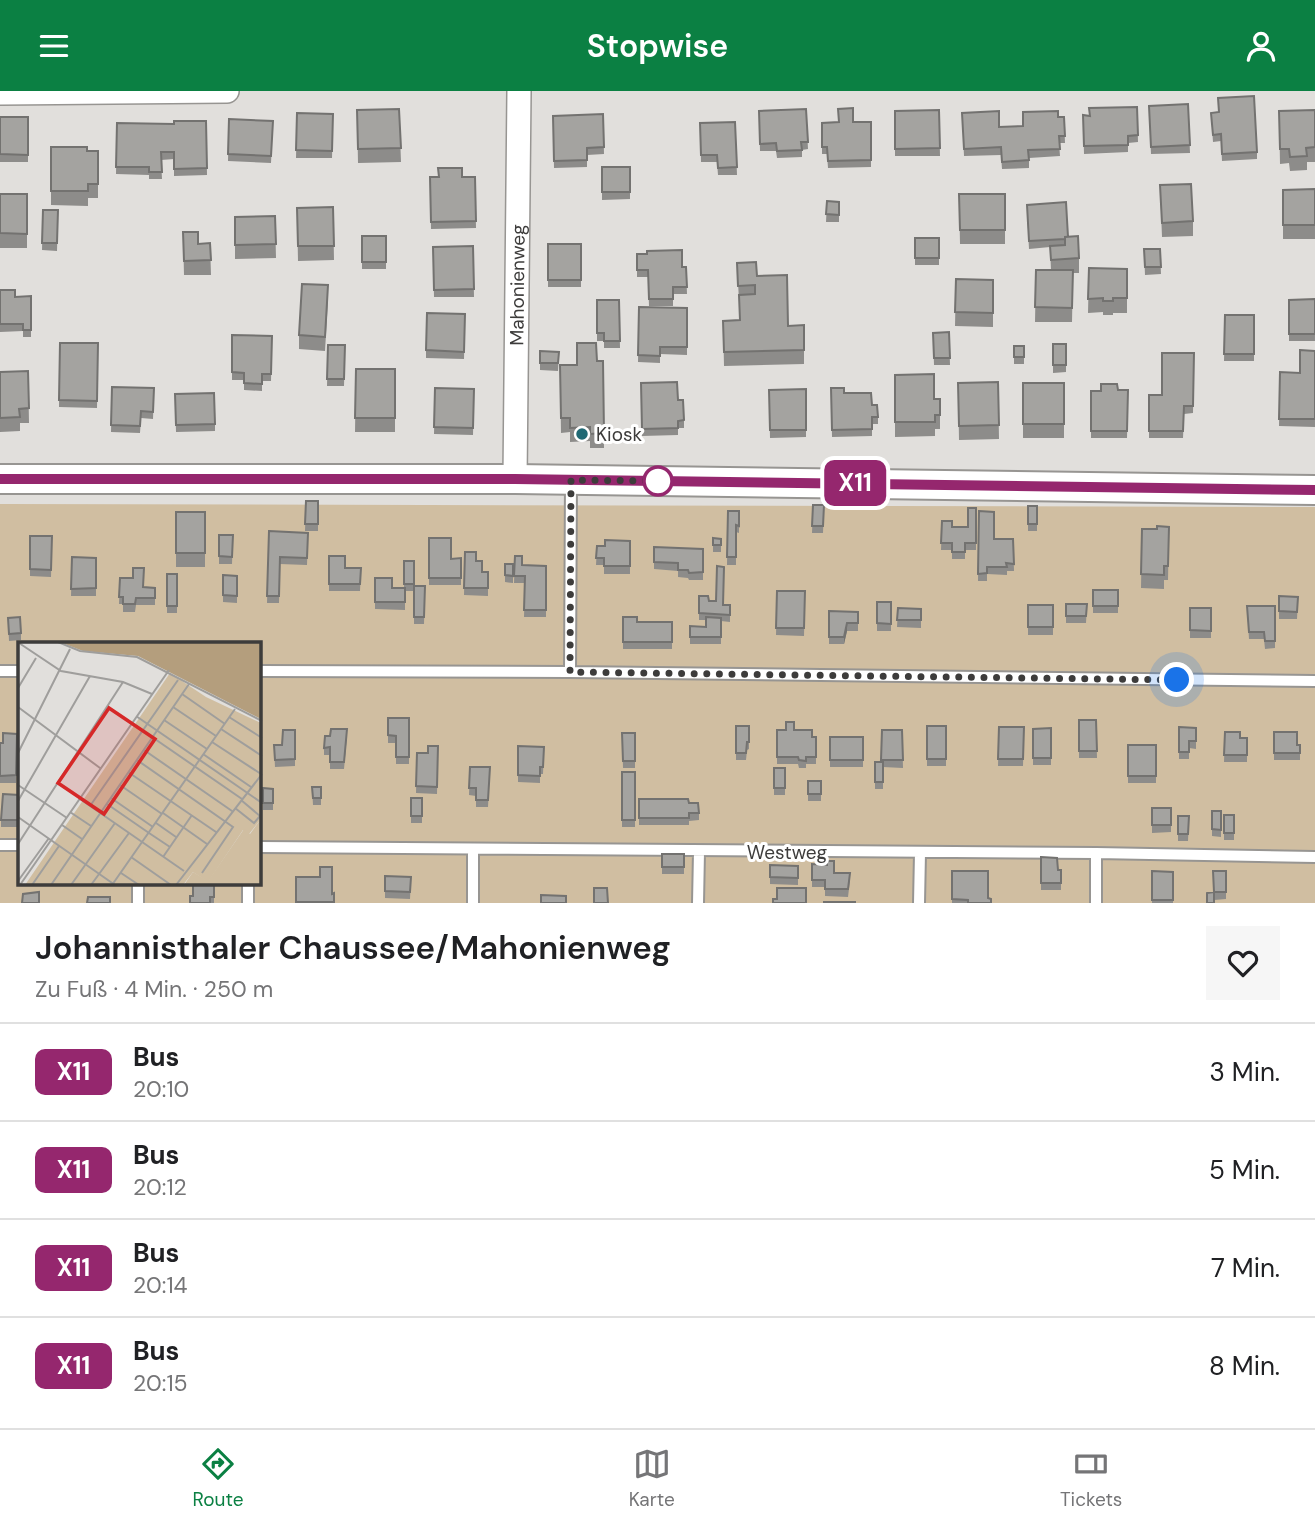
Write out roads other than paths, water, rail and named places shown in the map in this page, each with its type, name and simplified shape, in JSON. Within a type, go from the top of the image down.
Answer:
[{"type":"street","points":[[0,93],[228,91]]},
{"type":"street","name":"Mahonienweg","points":[[515,479],[519,91]]},
{"type":"street","points":[[0,479],[515,479],[1315,490]]},
{"type":"lane","points":[[570,672],[571,480]]},
{"type":"lane","points":[[0,671],[18,671]]},
{"type":"lane","points":[[261,671],[1315,681]]},
{"type":"lane","points":[[0,845],[18,845]]},
{"type":"lane","name":"Westweg","points":[[261,847],[1315,857]]},
{"type":"lane","points":[[473,849],[473,903]]},
{"type":"lane","points":[[698,903],[699,852]]},
{"type":"lane","points":[[919,903],[920,853]]},
{"type":"lane","points":[[1096,853],[1096,903]]},
{"type":"lane","points":[[138,885],[138,903]]},
{"type":"lane","points":[[248,885],[248,903]]},
{"type":"place","name":"Kiosk","points":[[582,434]]}]
